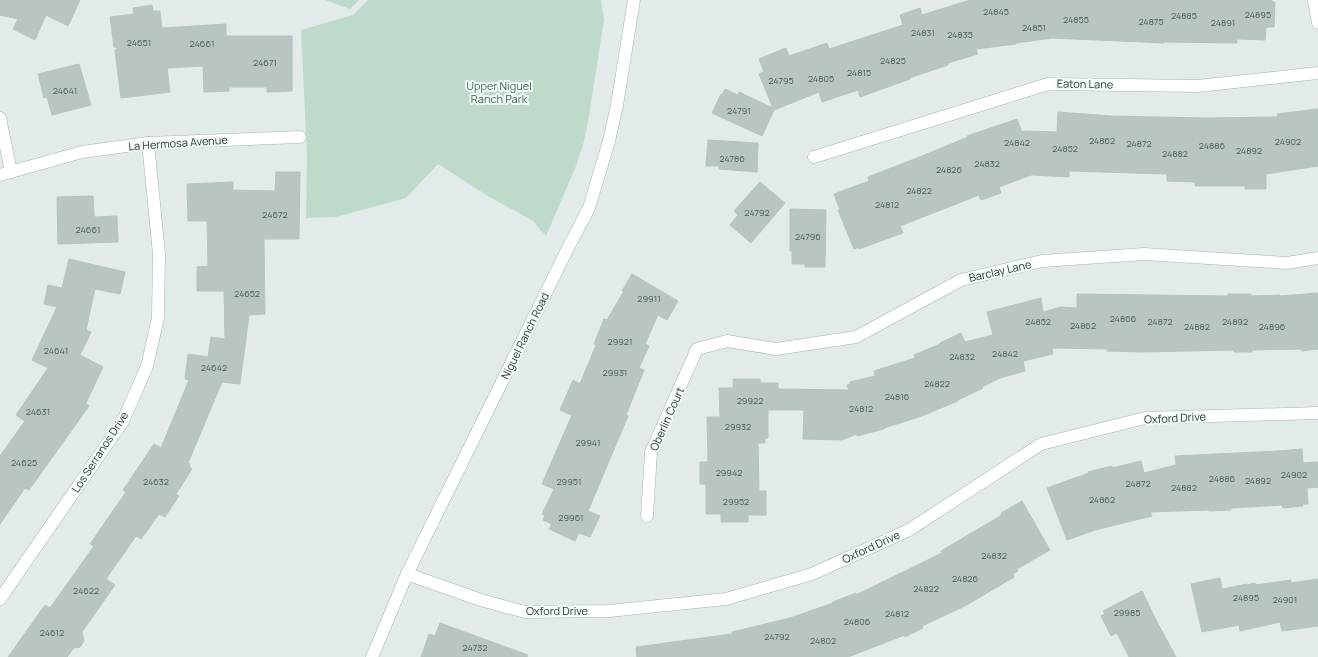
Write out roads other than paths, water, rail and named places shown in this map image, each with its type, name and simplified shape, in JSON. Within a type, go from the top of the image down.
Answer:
[{"type":"street","name":"Niguel Ranch Road","points":[[372,657],[407,574],[589,208],[609,141],[617,105],[634,0]]},
{"type":"street","points":[[1314,0],[1318,23]]},
{"type":"street","name":"Eaton Lane","points":[[814,158],[1048,84],[1198,86],[1318,73]]},
{"type":"street","name":"La Hermosa Avenue","points":[[0,118],[5,173],[82,152],[148,143],[300,137]]},
{"type":"street","name":"Los Serranos Drive","points":[[0,599],[123,421],[147,366],[158,318],[159,254],[148,143]]},
{"type":"street","name":"Barclay Lane","points":[[697,350],[727,341],[776,349],[856,337],[961,280],[1042,261],[1144,254],[1287,263],[1318,258]]},
{"type":"street","name":"Oberlin Court","points":[[647,516],[651,452],[697,350]]},
{"type":"street","name":"Oxford Drive","points":[[407,574],[481,600],[525,612],[609,610],[726,599],[812,574],[909,530],[1041,444],[1145,418],[1318,413]]},
{"type":"park label","name":"Upper Niguel Ranch Park","points":[[499,92]]}]
